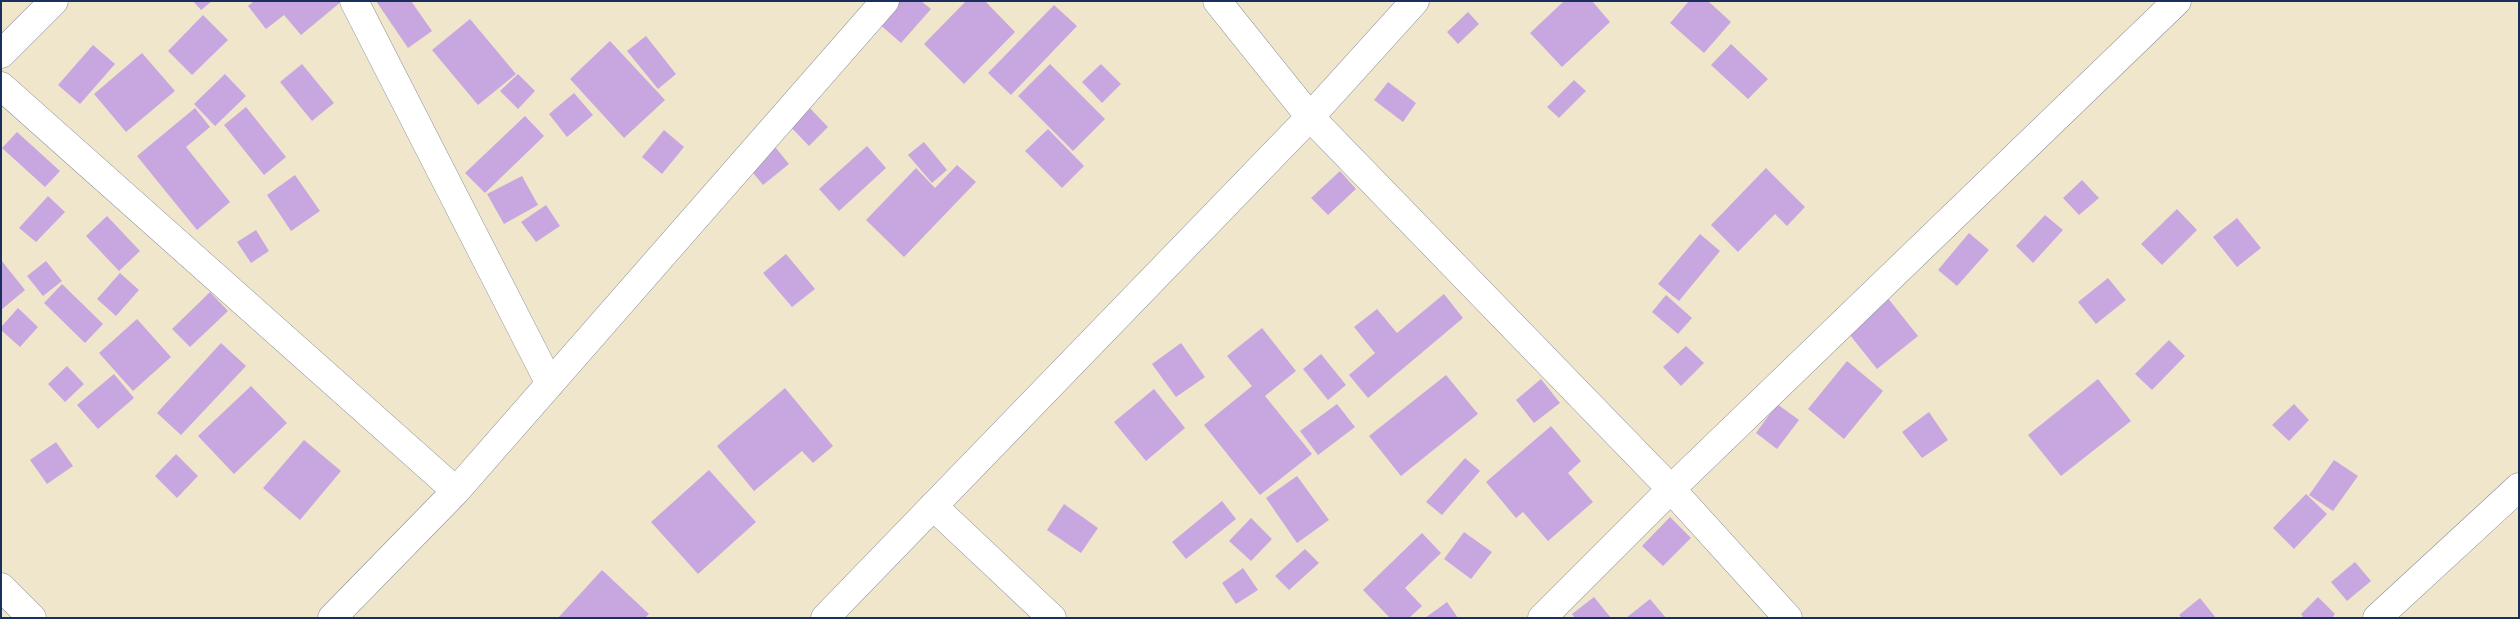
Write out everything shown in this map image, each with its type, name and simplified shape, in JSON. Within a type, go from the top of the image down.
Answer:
[{"type":"street","points":[[1,54],[54,1]]},
{"type":"street","points":[[354,1],[550,384]]},
{"type":"street","points":[[332,618],[456,491],[885,1]]},
{"type":"street","points":[[1217,1],[1310,117],[1671,489],[1788,618]]},
{"type":"street","points":[[825,618],[1310,117],[1415,1]]},
{"type":"street","points":[[1542,618],[1671,489],[2177,1]]},
{"type":"street","points":[[1,86],[456,491]]},
{"type":"street","points":[[2377,618],[2519,487]]},
{"type":"street","points":[[933,506],[1052,618]]},
{"type":"street","points":[[1,587],[32,618]]},
{"type":"building","points":[[193,1],[212,1],[201,10]]},
{"type":"building","points":[[254,1],[342,1],[301,35],[284,15],[266,29],[248,6]]},
{"type":"building","points":[[376,1],[411,1],[432,31],[408,48]]},
{"type":"building","points":[[895,1],[921,1],[931,9],[901,43],[877,22]]},
{"type":"building","points":[[966,1],[985,1],[1015,32],[964,84],[924,44]]},
{"type":"building","points":[[1564,1],[1592,1],[1610,22],[1562,67],[1530,33]]},
{"type":"building","points":[[1689,1],[1708,1],[1731,22],[1704,53],[1670,23]]},
{"type":"building","points":[[1054,5],[1077,26],[1011,95],[988,73]]},
{"type":"building","points":[[1468,12],[1479,24],[1458,44],[1447,32]]},
{"type":"building","points":[[203,15],[228,40],[192,75],[168,51]]},
{"type":"building","points":[[470,19],[516,74],[478,105],[432,50]]},
{"type":"building","points":[[646,36],[676,74],[658,89],[627,51]]},
{"type":"building","points":[[610,41],[665,100],[624,138],[570,79]]},
{"type":"building","points":[[1731,44],[1768,79],[1748,99],[1711,65]]},
{"type":"building","points":[[93,45],[115,64],[80,104],[58,85]]},
{"type":"building","points":[[142,53],[175,91],[126,132],[94,94]]},
{"type":"building","points":[[302,64],[334,103],[312,121],[280,82]]},
{"type":"building","points":[[1050,64],[1105,119],[1073,151],[1018,96]]},
{"type":"building","points":[[1101,64],[1121,84],[1102,103],[1082,82]]},
{"type":"building","points":[[225,74],[246,96],[215,126],[194,104]]},
{"type":"building","points":[[518,74],[535,91],[518,109],[500,91]]},
{"type":"building","points":[[1574,80],[1586,91],[1559,118],[1547,107]]},
{"type":"building","points":[[1388,82],[1416,103],[1403,122],[1374,100]]},
{"type":"building","points":[[574,93],[593,115],[567,137],[549,114]]},
{"type":"building","points":[[805,103],[828,127],[809,146],[785,121]]},
{"type":"building","points":[[246,107],[286,157],[264,175],[224,125]]},
{"type":"building","points":[[195,108],[210,127],[186,147],[230,202],[197,230],[137,156]]},
{"type":"building","points":[[525,116],[544,136],[485,193],[465,173]]},
{"type":"building","points":[[1048,129],[1084,166],[1062,188],[1025,151]]},
{"type":"building","points":[[664,130],[684,147],[662,174],[642,157]]},
{"type":"building","points":[[17,132],[60,171],[45,187],[2,148]]},
{"type":"building","points":[[771,142],[789,164],[763,185],[745,163]]},
{"type":"building","points":[[924,142],[947,170],[932,183],[908,155]]},
{"type":"building","points":[[867,146],[886,168],[839,211],[819,189]]},
{"type":"building","points":[[957,165],[976,182],[904,257],[866,220],[916,168],[935,188]]},
{"type":"building","points":[[1766,168],[1805,207],[1787,226],[1775,214],[1738,252],[1711,225]]},
{"type":"building","points":[[1340,171],[1356,189],[1328,215],[1311,198]]},
{"type":"building","points":[[295,175],[320,211],[291,231],[267,195]]},
{"type":"building","points":[[522,176],[538,205],[504,224],[487,194]]},
{"type":"building","points":[[2082,180],[2099,198],[2079,215],[2063,198]]},
{"type":"building","points":[[48,196],[65,212],[36,242],[19,228]]},
{"type":"building","points":[[546,205],[560,226],[536,242],[521,222]]},
{"type":"building","points":[[2177,209],[2197,230],[2162,265],[2141,244]]},
{"type":"building","points":[[2045,215],[2063,230],[2033,263],[2016,246]]},
{"type":"building","points":[[107,216],[140,251],[119,271],[86,236]]},
{"type":"building","points":[[2237,218],[2261,248],[2237,267],[2213,237]]},
{"type":"building","points":[[256,230],[269,251],[251,263],[237,242]]},
{"type":"building","points":[[1969,233],[1989,250],[1957,286],[1938,270]]},
{"type":"building","points":[[1700,234],[1720,251],[1679,301],[1658,284]]},
{"type":"building","points":[[786,254],[815,289],[792,307],[763,273]]},
{"type":"building","points":[[1,260],[25,290],[1,310]]},
{"type":"building","points":[[46,261],[62,281],[43,296],[27,276]]},
{"type":"building","points":[[120,273],[139,290],[116,316],[97,299]]},
{"type":"building","points":[[2108,278],[2126,300],[2096,324],[2078,302]]},
{"type":"building","points":[[62,284],[103,324],[85,343],[44,303]]},
{"type":"building","points":[[210,292],[228,311],[190,347],[172,329]]},
{"type":"building","points":[[1883,292],[1918,336],[1877,369],[1842,325]]},
{"type":"building","points":[[1444,294],[1463,318],[1368,398],[1349,375],[1375,353],[1354,327],[1377,309],[1397,333]]},
{"type":"building","points":[[1666,295],[1692,318],[1678,334],[1652,312]]},
{"type":"building","points":[[18,308],[38,327],[20,347],[1,330],[1,327]]},
{"type":"building","points":[[137,319],[171,357],[133,391],[99,353]]},
{"type":"building","points":[[1262,328],[1296,371],[1265,396],[1312,454],[1260,495],[1204,425],[1252,386],[1227,356]]},
{"type":"building","points":[[2169,340],[2185,356],[2152,390],[2135,374]]},
{"type":"building","points":[[221,343],[246,366],[181,435],[157,413]]},
{"type":"building","points":[[1181,343],[1205,377],[1176,397],[1152,364]]},
{"type":"building","points":[[1686,346],[1704,363],[1681,386],[1663,367]]},
{"type":"building","points":[[1321,354],[1346,385],[1328,400],[1303,369]]},
{"type":"building","points":[[1847,361],[1883,391],[1844,439],[1808,409]]},
{"type":"building","points":[[67,366],[84,384],[65,402],[48,384]]},
{"type":"building","points":[[114,374],[134,398],[98,429],[77,405]]},
{"type":"building","points":[[1446,375],[1478,414],[1401,476],[1369,436]]},
{"type":"building","points":[[1541,379],[1560,403],[1534,423],[1516,400]]},
{"type":"building","points":[[2098,379],[2131,421],[2061,476],[2028,435]]},
{"type":"building","points":[[251,386],[287,423],[234,474],[198,436]]},
{"type":"building","points":[[785,388],[833,446],[813,463],[802,451],[754,491],[717,446]]},
{"type":"building","points":[[1154,389],[1185,428],[1146,461],[1114,422]]},
{"type":"building","points":[[1337,404],[1355,427],[1318,455],[1300,431]]},
{"type":"building","points":[[1777,404],[1799,420],[1777,449],[1756,433]]},
{"type":"building","points":[[2294,404],[2309,420],[2289,441],[2272,425]]},
{"type":"building","points":[[1929,412],[1948,440],[1922,458],[1902,432]]},
{"type":"building","points":[[1551,426],[1581,461],[1568,473],[1593,502],[1548,541],[1523,512],[1516,518],[1486,482]]},
{"type":"building","points":[[304,440],[341,471],[300,520],[263,488]]},
{"type":"building","points":[[56,442],[73,466],[47,484],[30,460]]},
{"type":"building","points":[[176,454],[198,476],[177,498],[155,476]]},
{"type":"building","points":[[1465,458],[1480,471],[1442,515],[1426,502]]},
{"type":"building","points":[[2334,460],[2358,476],[2333,511],[2309,495]]},
{"type":"building","points":[[709,470],[756,522],[698,574],[651,522]]},
{"type":"building","points":[[1297,476],[1329,520],[1297,543],[1266,498]]},
{"type":"building","points":[[2306,494],[2327,514],[2294,549],[2273,528]]},
{"type":"building","points":[[1222,501],[1236,519],[1186,559],[1172,542]]},
{"type":"building","points":[[1064,504],[1098,528],[1081,553],[1047,530]]},
{"type":"building","points":[[1670,517],[1691,538],[1663,566],[1642,546]]},
{"type":"building","points":[[1251,518],[1272,539],[1251,561],[1229,541]]},
{"type":"building","points":[[1464,532],[1492,552],[1471,579],[1444,559]]},
{"type":"building","points":[[1422,533],[1441,553],[1405,588],[1422,606],[1409,618],[1390,618],[1363,590]]},
{"type":"building","points":[[1305,549],[1319,563],[1289,590],[1275,576]]},
{"type":"building","points":[[2355,562],[2371,581],[2347,601],[2331,582]]},
{"type":"building","points":[[1243,568],[1258,590],[1236,604],[1222,583]]},
{"type":"building","points":[[602,570],[649,614],[645,618],[558,618]]},
{"type":"building","points":[[1594,597],[1611,618],[1575,618],[1572,614]]},
{"type":"building","points":[[2318,597],[2335,614],[2332,618],[2304,618],[2301,614]]},
{"type":"building","points":[[2200,598],[2216,618],[2182,618],[2179,615]]},
{"type":"building","points":[[1650,599],[1666,618],[1626,618]]},
{"type":"building","points":[[1447,602],[1458,618],[1425,618]]}]
